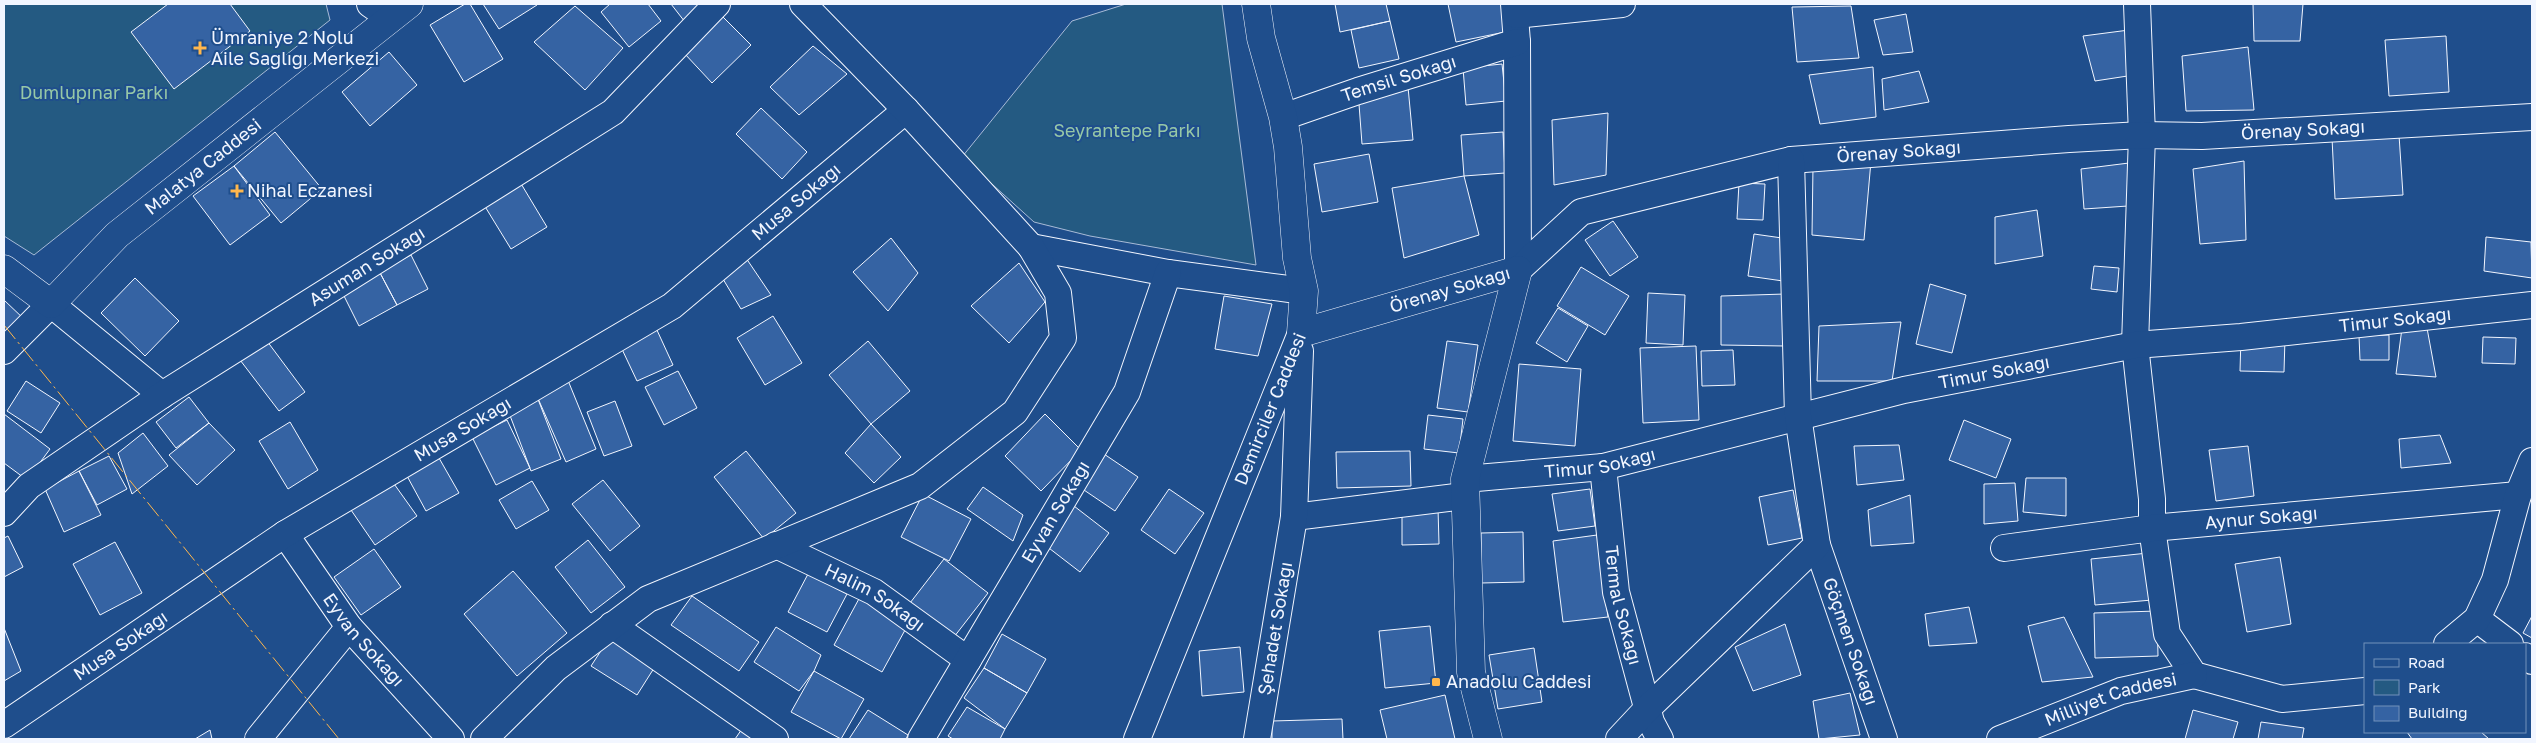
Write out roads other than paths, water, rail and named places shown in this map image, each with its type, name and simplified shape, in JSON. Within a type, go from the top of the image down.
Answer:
[{"type":"street","name":"Asuman Sokağı","points":[[4,513],[29,486],[162,395],[613,112],[717,4]]},
{"type":"street","points":[[484,739],[556,668],[648,599],[920,486],[1015,412],[1063,338],[1058,293],[1031,247],[906,110],[803,4]]},
{"type":"street","name":"Demirciler Caddesi","points":[[1137,739],[1301,333],[1304,291],[1297,258],[1288,147],[1283,117],[1261,38],[1256,4]]},
{"type":"street","points":[[1488,739],[1472,672],[1464,488],[1518,270],[1517,42],[1515,9],[1622,4]]},
{"type":"street","points":[[2138,4],[2142,135],[2135,345],[2152,499],[2152,528],[2167,634],[2194,675],[2282,699],[2364,690]]},
{"type":"street","name":"Malatya Caddesi","points":[[51,304],[117,235],[390,8]]},
{"type":"street","name":"Temsil Sokağı","points":[[1283,117],[1358,91],[1517,42]]},
{"type":"street","name":"Musa Sokağı","points":[[4,725],[285,534],[672,306],[906,110]]},
{"type":"street","name":"Örenay Sokağı","points":[[1301,333],[1518,270],[1581,212],[1792,160],[2142,135],[2202,136],[2532,117]]},
{"type":"street","name":"Göçmen Sokağı","points":[[1792,160],[1798,416],[1817,545],[1884,739]]},
{"type":"street","points":[[1031,247],[1168,273],[1304,291]]},
{"type":"street","points":[[4,269],[51,304],[162,395]]},
{"type":"street","name":"Eyvan Sokağı","points":[[921,739],[1127,392],[1168,273]]},
{"type":"street","points":[[4,351],[51,304]]},
{"type":"street","name":"Timur Sokağı","points":[[1464,488],[1603,467],[1904,390],[2135,345],[2241,337],[2532,305]]},
{"type":"street","name":"Şehadet Sokağı","points":[[1257,739],[1294,517],[1301,333]]},
{"type":"street","points":[[2449,643],[2477,619],[2495,580],[2518,495],[2532,461]]},
{"type":"street","name":"Termal Sokağı","points":[[1603,467],[1616,592],[1648,708],[1660,739]]},
{"type":"street","points":[[1294,517],[1464,488]]},
{"type":"street","name":"Aynur Sokağı","points":[[2004,548],[2152,528],[2518,495]]},
{"type":"street","name":"Eyvan Sokağı","points":[[285,534],[348,627],[451,739]]},
{"type":"street","name":"Halim Sokağı","points":[[776,545],[874,592],[968,660]]},
{"type":"street","points":[[1619,739],[1648,708],[1817,545]]},
{"type":"street","points":[[2477,619],[2509,643]]},
{"type":"street","points":[[612,626],[775,739]]},
{"type":"street","points":[[258,739],[348,627]]},
{"type":"street","name":"Milliyet Caddesi","points":[[2000,739],[2121,691],[2194,675]]},
{"type":"place","name":"Ümraniye 2 Nolu Aile Sağlığı Merkezi","points":[[200,48]]},
{"type":"place","name":"Nihal Eczanesi","points":[[237,191]]},
{"type":"place","name":"Anadolu Caddesi","points":[[1436,682]]},
{"type":"park label","name":"Dumlupınar Parkı","points":[[94,93]]},
{"type":"park label","name":"Seyrantepe Parkı","points":[[1127,131]]}]
